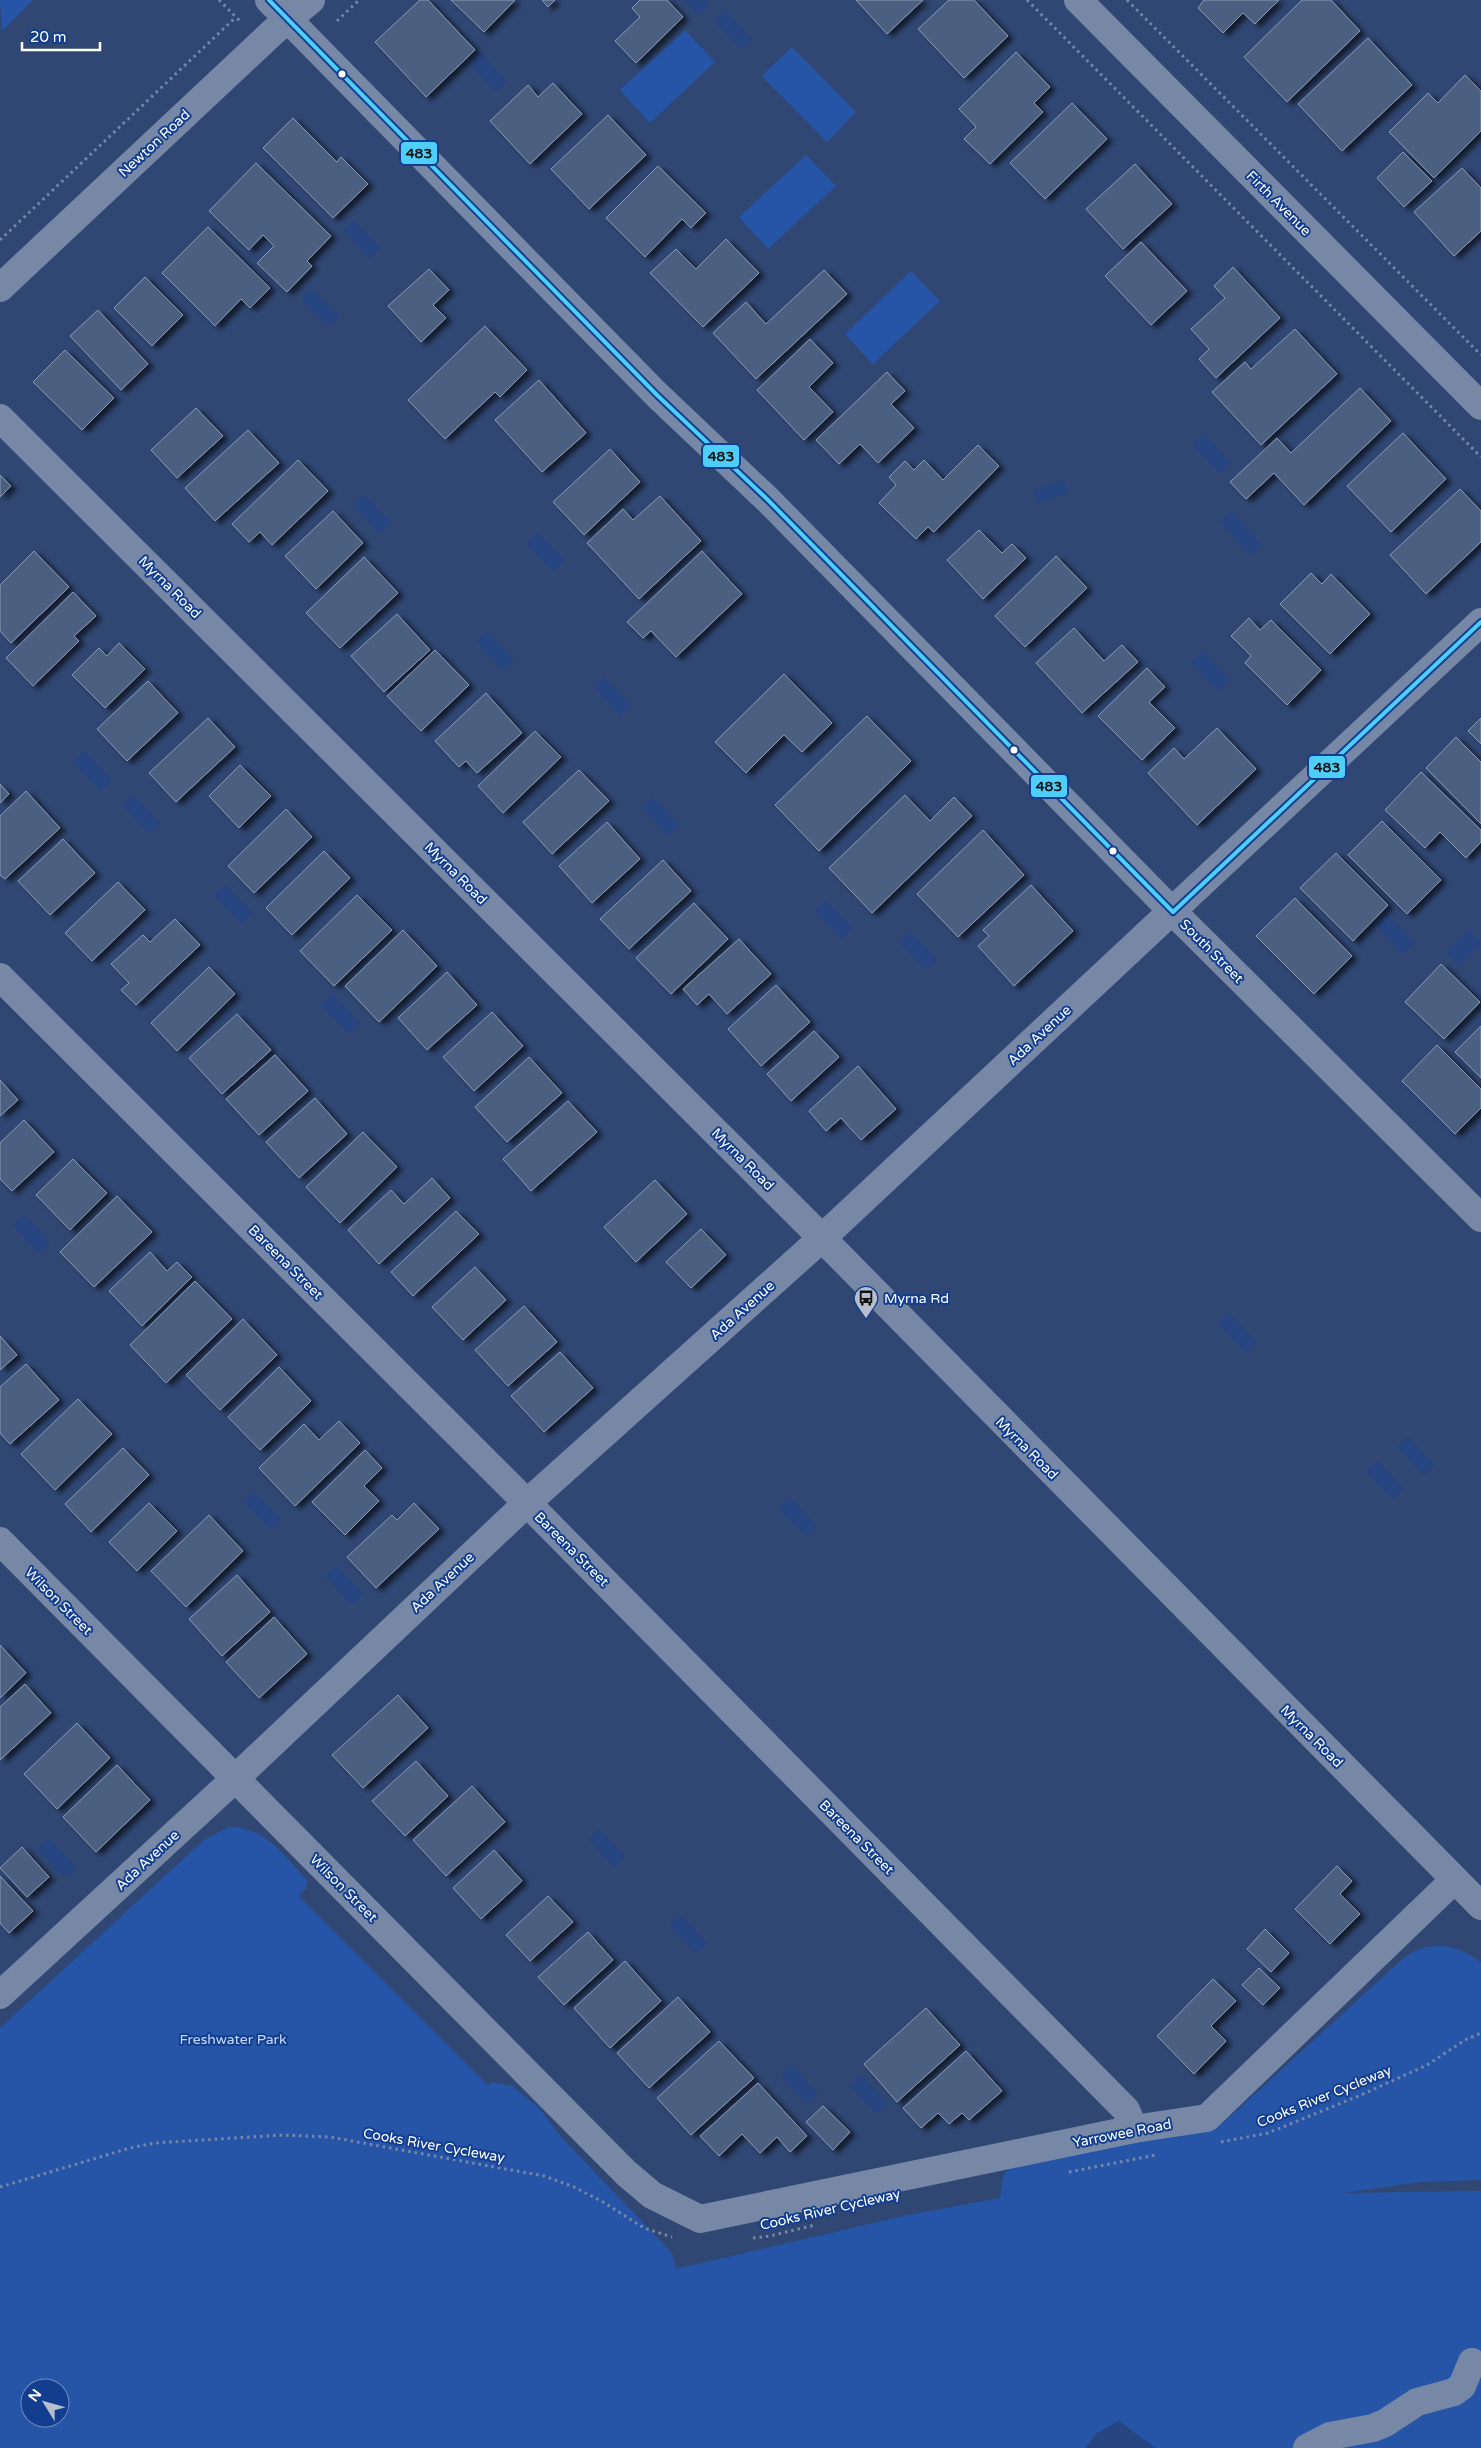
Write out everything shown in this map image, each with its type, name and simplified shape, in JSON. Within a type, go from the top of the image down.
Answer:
[{"type":"street","name":"South Street","points":[[269,0],[657,395],[768,500],[1173,912],[1479,1213]]},
{"type":"street","name":"Newton Road","points":[[0,288],[288,19],[311,0]]},
{"type":"street","name":"Firth Avenue","points":[[1078,0],[1481,406]]},
{"type":"street","name":"Myrna Road","points":[[0,418],[821,1239],[1481,1906]]},
{"type":"street","name":"Ada Avenue","points":[[0,1995],[235,1778],[527,1503],[821,1239],[1173,912],[1481,622]]},
{"type":"street","name":"Bareena Street","points":[[0,977],[527,1503],[1126,2110],[1134,2129]]},
{"type":"street","name":"Wilson Street","points":[[0,1541],[626,2173],[652,2195],[700,2219]]},
{"type":"street","name":"Yarrowee Road","points":[[700,2219],[1134,2129],[1207,2118],[1454,1880]]},
{"type":"street","points":[[1307,2448],[1330,2436],[1373,2428],[1417,2402],[1454,2392],[1462,2386],[1472,2362]]},
{"type":"path","points":[[219,0],[240,21]]},
{"type":"path","points":[[337,21],[359,0]]},
{"type":"path","points":[[1027,0],[1481,457]]},
{"type":"path","points":[[1127,0],[1481,355]]},
{"type":"path","points":[[0,240],[236,17]]},
{"type":"path","name":"Cooks River Cycleway","points":[[1211,2144],[1268,2133],[1361,2095],[1427,2065],[1464,2040],[1481,2032]]},
{"type":"path","name":"Cooks River Cycleway","points":[[0,2187],[130,2148],[155,2143],[282,2135],[330,2137],[544,2176],[574,2187],[603,2202],[644,2228],[680,2240]]},
{"type":"path","points":[[1068,2173],[1164,2154]]},
{"type":"path","name":"Cooks River Cycleway","points":[[751,2238],[770,2236],[816,2224]]},
{"type":"green space","points":[[0,0],[33,0],[2,31]]},
{"type":"green space","points":[[685,30],[715,62],[650,123],[620,90]]},
{"type":"green space","points":[[792,47],[856,112],[827,142],[762,76]]},
{"type":"green space","points":[[806,155],[836,186],[768,249],[739,217]]},
{"type":"green space","points":[[911,271],[940,301],[873,364],[845,334]]},
{"type":"green space","name":"Freshwater Park","points":[[229,1827],[242,1828],[254,1832],[273,1844],[307,1880],[306,1888],[299,1896],[488,2085],[493,2082],[512,2086],[538,2107],[563,2139],[672,2253],[676,2269],[908,2215],[1000,2198],[1003,2176],[1009,2169],[1224,2122],[1406,1956],[1435,1946],[1454,1948],[1481,1962],[1481,2180],[1421,2182],[1342,2193],[1481,2191],[1481,2448],[0,2448],[0,2028],[204,1840]]},
{"type":"shaded area","points":[[684,0],[706,0],[710,4],[698,15]]},
{"type":"shaded area","points":[[725,10],[753,39],[742,50],[714,21]]},
{"type":"shaded area","points":[[480,52],[507,81],[496,92],[468,63]]},
{"type":"shaded area","points":[[354,220],[381,248],[370,259],[343,230]]},
{"type":"shaded area","points":[[312,288],[340,317],[329,327],[301,299]]},
{"type":"shaded area","points":[[1204,434],[1232,463],[1220,474],[1193,445]]},
{"type":"shaded area","points":[[1064,480],[1068,493],[1038,504],[1033,490]]},
{"type":"shaded area","points":[[364,494],[392,523],[381,534],[353,505]]},
{"type":"shaded area","points":[[1231,511],[1262,545],[1251,556],[1220,522]]},
{"type":"shaded area","points":[[537,532],[565,561],[553,572],[526,543]]},
{"type":"shaded area","points":[[487,632],[515,660],[504,671],[476,642]]},
{"type":"shaded area","points":[[1202,651],[1230,680],[1219,691],[1191,662]]},
{"type":"shaded area","points":[[605,677],[632,705],[621,716],[594,687]]},
{"type":"shaded area","points":[[84,751],[112,780],[100,791],[73,762]]},
{"type":"shaded area","points":[[133,795],[161,823],[150,834],[122,805]]},
{"type":"shaded area","points":[[653,797],[680,825],[669,836],[641,807]]},
{"type":"shaded area","points":[[225,885],[253,913],[242,924],[214,895]]},
{"type":"shaded area","points":[[825,900],[853,928],[842,939],[815,910]]},
{"type":"shaded area","points":[[1387,914],[1415,943],[1403,954],[1376,925]]},
{"type":"shaded area","points":[[1469,930],[1481,943],[1458,965],[1446,953]]},
{"type":"shaded area","points":[[910,931],[938,960],[926,970],[899,942]]},
{"type":"shaded area","points":[[333,994],[360,1023],[349,1034],[321,1005]]},
{"type":"shaded area","points":[[24,1214],[51,1243],[40,1254],[12,1225]]},
{"type":"shaded area","points":[[1229,1313],[1257,1342],[1246,1353],[1218,1324]]},
{"type":"shaded area","points":[[1408,1436],[1435,1465],[1424,1476],[1397,1447]]},
{"type":"shaded area","points":[[1377,1460],[1404,1489],[1393,1500],[1366,1471]]},
{"type":"shaded area","points":[[254,1491],[282,1519],[271,1530],[243,1502]]},
{"type":"shaded area","points":[[790,1497],[817,1526],[806,1536],[778,1508]]},
{"type":"shaded area","points":[[336,1565],[364,1594],[352,1605],[325,1576]]},
{"type":"shaded area","points":[[599,1829],[626,1857],[615,1868],[588,1839]]},
{"type":"shaded area","points":[[49,1838],[77,1867],[65,1878],[37,1849]]},
{"type":"shaded area","points":[[680,1914],[708,1943],[697,1954],[669,1925]]},
{"type":"shaded area","points":[[791,2064],[818,2093],[807,2104],[780,2075]]},
{"type":"shaded area","points":[[861,2075],[888,2104],[877,2114],[850,2086]]},
{"type":"shaded area","points":[[1119,2421],[1156,2448],[1085,2448],[1097,2433]]},
{"type":"building","points":[[420,0],[428,0],[475,50],[426,97],[375,42]]},
{"type":"building","points":[[451,0],[515,0],[484,32]]},
{"type":"building","points":[[542,0],[555,0],[548,7]]},
{"type":"building","points":[[640,0],[667,0],[683,17],[636,63],[615,41],[640,17],[632,8]]},
{"type":"building","points":[[856,0],[923,0],[887,34]]},
{"type":"building","points":[[949,0],[974,0],[1008,36],[964,78],[918,29]]},
{"type":"building","points":[[1204,0],[1279,0],[1255,24],[1243,13],[1223,33],[1198,8]]},
{"type":"building","points":[[1302,0],[1331,0],[1360,31],[1287,102],[1244,57]]},
{"type":"building","points":[[1368,38],[1412,85],[1342,151],[1298,104]]},
{"type":"building","points":[[1016,52],[1050,87],[1034,103],[1043,112],[990,164],[964,139],[976,127],[959,109]]},
{"type":"building","points":[[1465,75],[1481,91],[1481,131],[1434,178],[1389,132],[1428,93],[1438,103]]},
{"type":"building","points":[[553,83],[582,114],[530,164],[490,121],[528,85],[538,97]]},
{"type":"building","points":[[1072,103],[1107,139],[1045,199],[1010,163]]},
{"type":"building","points":[[608,115],[646,155],[589,209],[551,169]]},
{"type":"building","points":[[293,118],[337,162],[341,157],[368,184],[333,218],[263,148]]},
{"type":"building","points":[[1403,152],[1432,181],[1404,207],[1377,178]]},
{"type":"building","points":[[256,163],[331,236],[307,261],[312,266],[287,292],[257,263],[274,246],[263,235],[249,250],[209,211]]},
{"type":"building","points":[[1135,164],[1172,204],[1123,249],[1086,209]]},
{"type":"building","points":[[658,166],[706,213],[691,228],[682,219],[645,257],[606,218]]},
{"type":"building","points":[[1462,168],[1481,188],[1481,231],[1454,256],[1414,212]]},
{"type":"building","points":[[208,227],[270,288],[250,308],[241,299],[215,326],[162,273]]},
{"type":"building","points":[[726,239],[759,273],[703,327],[650,273],[676,249],[696,269]]},
{"type":"building","points":[[1141,242],[1187,291],[1151,325],[1105,276]]},
{"type":"building","points":[[1233,267],[1280,318],[1216,378],[1199,359],[1209,349],[1191,329],[1225,298],[1214,286]]},
{"type":"building","points":[[429,269],[449,290],[433,305],[446,318],[421,342],[388,306]]},
{"type":"building","points":[[824,270],[847,294],[756,379],[713,333],[746,302],[766,324]]},
{"type":"building","points":[[145,277],[183,315],[152,346],[114,308]]},
{"type":"building","points":[[98,310],[148,364],[121,390],[70,336]]},
{"type":"building","points":[[485,326],[527,370],[500,397],[495,392],[445,439],[408,400]]},
{"type":"building","points":[[1295,329],[1337,374],[1261,445],[1212,392],[1245,362],[1251,369]]},
{"type":"building","points":[[810,339],[833,363],[809,387],[833,412],[804,440],[757,390]]},
{"type":"building","points":[[65,350],[114,398],[82,430],[33,382]]},
{"type":"building","points":[[887,372],[905,391],[891,404],[914,428],[878,463],[860,444],[839,464],[816,440]]},
{"type":"building","points":[[539,380],[586,433],[542,472],[495,420]]},
{"type":"building","points":[[1360,388],[1391,421],[1304,505],[1274,473],[1246,499],[1230,482],[1277,438],[1291,453]]},
{"type":"building","points":[[196,408],[223,436],[177,478],[151,450]]},
{"type":"building","points":[[248,430],[279,463],[215,521],[185,488]]},
{"type":"building","points":[[1403,433],[1446,479],[1391,532],[1347,486]]},
{"type":"building","points":[[978,445],[999,466],[934,532],[928,527],[916,539],[879,503],[896,485],[889,477],[905,461],[914,470],[924,460],[943,480]]},
{"type":"building","points":[[610,449],[640,482],[584,535],[553,502]]},
{"type":"building","points":[[298,460],[328,491],[272,545],[260,532],[249,542],[232,524]]},
{"type":"building","points":[[0,475],[11,486],[0,497]]},
{"type":"building","points":[[1460,489],[1481,511],[1481,542],[1426,594],[1390,555]]},
{"type":"building","points":[[660,496],[701,541],[639,599],[587,543],[623,509],[633,520]]},
{"type":"building","points":[[333,511],[363,543],[316,589],[285,556]]},
{"type":"building","points":[[979,530],[1002,553],[1012,544],[1026,558],[983,599],[947,560]]},
{"type":"building","points":[[34,551],[69,587],[11,643],[0,631],[0,585]]},
{"type":"building","points":[[702,551],[742,594],[676,657],[651,631],[643,638],[627,622]]},
{"type":"building","points":[[1056,556],[1087,588],[1025,647],[995,616]]},
{"type":"building","points":[[364,557],[398,593],[340,648],[306,613]]},
{"type":"building","points":[[1311,573],[1322,584],[1331,574],[1370,614],[1330,654],[1280,604]]},
{"type":"building","points":[[73,592],[96,616],[74,636],[79,641],[33,686],[6,658]]},
{"type":"building","points":[[397,614],[430,650],[384,692],[351,656]]},
{"type":"building","points":[[1249,618],[1260,630],[1271,620],[1321,670],[1287,705],[1245,663],[1251,656],[1231,636]]},
{"type":"building","points":[[1074,628],[1104,661],[1122,645],[1138,662],[1082,713],[1036,663]]},
{"type":"building","points":[[119,643],[145,669],[105,708],[72,675],[99,648],[107,656]]},
{"type":"building","points":[[435,650],[469,685],[421,731],[387,696]]},
{"type":"building","points":[[1147,668],[1165,687],[1149,702],[1175,728],[1142,760],[1098,716]]},
{"type":"building","points":[[784,674],[832,723],[802,752],[784,735],[746,773],[715,742]]},
{"type":"building","points":[[148,681],[178,713],[127,761],[97,729]]},
{"type":"building","points":[[486,693],[522,733],[477,773],[466,761],[459,767],[435,741]]},
{"type":"building","points":[[867,716],[911,761],[819,851],[775,805]]},
{"type":"building","points":[[208,718],[235,747],[176,802],[149,773]]},
{"type":"building","points":[[1481,718],[1481,744],[1468,731]]},
{"type":"building","points":[[1217,728],[1256,769],[1197,825],[1148,773],[1174,748],[1184,759]]},
{"type":"building","points":[[535,731],[561,757],[503,813],[478,786]]},
{"type":"building","points":[[1456,737],[1481,762],[1481,824],[1426,768]]},
{"type":"building","points":[[240,765],[271,796],[239,828],[209,796]]},
{"type":"building","points":[[579,770],[609,801],[552,854],[523,822]]},
{"type":"building","points":[[1421,772],[1481,830],[1481,842],[1466,858],[1440,832],[1425,848],[1385,810]]},
{"type":"building","points":[[0,784],[9,794],[0,803]]},
{"type":"building","points":[[26,791],[60,828],[5,879],[0,875],[0,816]]},
{"type":"building","points":[[905,795],[930,821],[954,797],[972,816],[872,913],[829,868]]},
{"type":"building","points":[[286,809],[312,837],[254,893],[228,866]]},
{"type":"building","points":[[1382,821],[1441,880],[1407,914],[1348,855]]},
{"type":"building","points":[[607,822],[640,859],[592,903],[559,866]]},
{"type":"building","points":[[983,830],[1024,875],[958,937],[917,894]]},
{"type":"building","points":[[63,839],[95,873],[50,915],[18,881]]},
{"type":"building","points":[[324,851],[350,878],[292,935],[266,908]]},
{"type":"building","points":[[1336,853],[1388,905],[1353,941],[1300,888]]},
{"type":"building","points":[[663,860],[691,891],[629,949],[600,919]]},
{"type":"building","points":[[118,882],[145,910],[92,961],[65,933]]},
{"type":"building","points":[[1031,885],[1073,931],[1014,986],[978,946],[989,936],[983,930]]},
{"type":"building","points":[[357,895],[392,930],[334,986],[300,951]]},
{"type":"building","points":[[1295,898],[1352,956],[1314,994],[1256,936]]},
{"type":"building","points":[[694,903],[728,939],[671,994],[636,958]]},
{"type":"building","points":[[175,919],[200,945],[136,1005],[121,990],[129,983],[111,964],[143,935],[150,942]]},
{"type":"building","points":[[403,930],[437,966],[379,1022],[345,986]]},
{"type":"building","points":[[739,939],[771,974],[727,1014],[709,994],[697,1005],[683,989]]},
{"type":"building","points":[[1441,964],[1480,1002],[1444,1039],[1405,1002]]},
{"type":"building","points":[[209,967],[235,994],[177,1051],[151,1023]]},
{"type":"building","points":[[447,972],[477,1005],[427,1050],[398,1018]]},
{"type":"building","points":[[776,985],[810,1022],[761,1066],[728,1029]]},
{"type":"building","points":[[492,1012],[523,1046],[474,1091],[443,1057]]},
{"type":"building","points":[[237,1014],[271,1050],[222,1094],[189,1058]]},
{"type":"building","points":[[1481,1026],[1481,1078],[1455,1052]]},
{"type":"building","points":[[814,1031],[839,1057],[791,1101],[767,1074]]},
{"type":"building","points":[[1437,1045],[1481,1089],[1481,1108],[1455,1134],[1402,1081]]},
{"type":"building","points":[[275,1055],[308,1091],[259,1135],[226,1099]]},
{"type":"building","points":[[529,1057],[562,1093],[507,1142],[475,1107]]},
{"type":"building","points":[[858,1066],[896,1109],[861,1140],[841,1118],[826,1131],[809,1111]]},
{"type":"building","points":[[0,1080],[18,1100],[0,1116]]},
{"type":"building","points":[[315,1098],[347,1134],[299,1178],[266,1142]]},
{"type":"building","points":[[568,1101],[597,1132],[531,1191],[503,1159]]},
{"type":"building","points":[[24,1120],[54,1152],[12,1191],[0,1179],[0,1143]]},
{"type":"building","points":[[363,1132],[397,1167],[340,1223],[306,1187]]},
{"type":"building","points":[[73,1159],[107,1193],[70,1230],[36,1195]]},
{"type":"building","points":[[432,1178],[450,1198],[379,1264],[348,1230],[391,1190],[404,1204]]},
{"type":"building","points":[[655,1180],[687,1214],[636,1262],[604,1227]]},
{"type":"building","points":[[117,1196],[152,1232],[94,1287],[60,1252]]},
{"type":"building","points":[[456,1211],[479,1234],[413,1296],[391,1272]]},
{"type":"building","points":[[701,1229],[726,1255],[691,1288],[666,1262]]},
{"type":"building","points":[[150,1252],[167,1271],[177,1262],[192,1277],[142,1326],[109,1291]]},
{"type":"building","points":[[475,1267],[506,1300],[463,1340],[432,1307]]},
{"type":"building","points":[[195,1281],[232,1319],[166,1383],[130,1345]]},
{"type":"building","points":[[524,1306],[557,1342],[508,1386],[475,1350]]},
{"type":"building","points":[[243,1319],[277,1355],[220,1410],[186,1375]]},
{"type":"building","points":[[0,1336],[17,1355],[0,1370]]},
{"type":"building","points":[[560,1352],[593,1388],[544,1432],[511,1396]]},
{"type":"building","points":[[26,1364],[59,1400],[10,1444],[0,1433],[0,1387]]},
{"type":"building","points":[[279,1367],[311,1401],[260,1450],[228,1417]]},
{"type":"building","points":[[78,1399],[112,1434],[55,1490],[21,1454]]},
{"type":"building","points":[[339,1421],[360,1443],[295,1506],[259,1468],[304,1424],[319,1440]]},
{"type":"building","points":[[123,1448],[149,1475],[91,1532],[65,1504]]},
{"type":"building","points":[[365,1450],[382,1468],[364,1486],[379,1501],[345,1535],[312,1502]]},
{"type":"building","points":[[149,1503],[177,1531],[137,1571],[109,1542]]},
{"type":"building","points":[[414,1503],[439,1529],[376,1588],[347,1557],[392,1515],[397,1520]]},
{"type":"building","points":[[209,1515],[243,1551],[186,1607],[151,1571]]},
{"type":"building","points":[[237,1575],[270,1612],[222,1656],[189,1619]]},
{"type":"building","points":[[274,1617],[307,1654],[259,1698],[226,1662]]},
{"type":"building","points":[[0,1645],[26,1673],[0,1698]]},
{"type":"building","points":[[25,1684],[51,1713],[0,1760],[0,1707]]},
{"type":"building","points":[[398,1695],[428,1728],[363,1788],[332,1755]]},
{"type":"building","points":[[77,1723],[110,1758],[57,1809],[24,1774]]},
{"type":"building","points":[[416,1761],[448,1796],[405,1836],[372,1801]]},
{"type":"building","points":[[117,1765],[150,1800],[96,1852],[63,1817]]},
{"type":"building","points":[[472,1786],[505,1822],[446,1876],[413,1840]]},
{"type":"building","points":[[22,1847],[49,1877],[27,1897],[0,1868]]},
{"type":"building","points":[[494,1850],[522,1881],[481,1919],[453,1888]]},
{"type":"building","points":[[1337,1866],[1352,1881],[1340,1894],[1360,1914],[1330,1944],[1295,1909]]},
{"type":"building","points":[[0,1876],[33,1911],[9,1933],[0,1923]]},
{"type":"building","points":[[548,1896],[573,1922],[530,1961],[506,1935]]},
{"type":"building","points":[[1265,1929],[1289,1953],[1271,1972],[1247,1949]]},
{"type":"building","points":[[588,1932],[613,1960],[564,2005],[538,1977]]},
{"type":"building","points":[[625,1961],[661,2001],[610,2048],[574,2008]]},
{"type":"building","points":[[1259,1968],[1280,1988],[1263,2005],[1242,1985]]},
{"type":"building","points":[[1213,1979],[1236,2001],[1211,2026],[1226,2041],[1194,2074],[1157,2036]]},
{"type":"building","points":[[678,1997],[710,2032],[649,2088],[617,2053]]},
{"type":"building","points":[[926,2008],[960,2045],[897,2102],[864,2064]]},
{"type":"building","points":[[719,2041],[754,2078],[691,2135],[657,2098]]},
{"type":"building","points":[[966,2051],[1002,2091],[969,2120],[962,2113],[949,2124],[938,2113],[921,2128],[903,2108]]},
{"type":"building","points":[[758,2083],[807,2136],[790,2152],[777,2137],[760,2153],[742,2134],[719,2156],[700,2136]]},
{"type":"building","points":[[823,2106],[850,2132],[833,2150],[806,2122]]},
{"type":"transit line","name":"483","points":[[269,0],[657,395],[768,500],[1173,912]]},
{"type":"transit line","name":"483","points":[[1173,912],[1481,622]]},
{"type":"place","name":"Myrna Rd","points":[[866,1319]]}]
